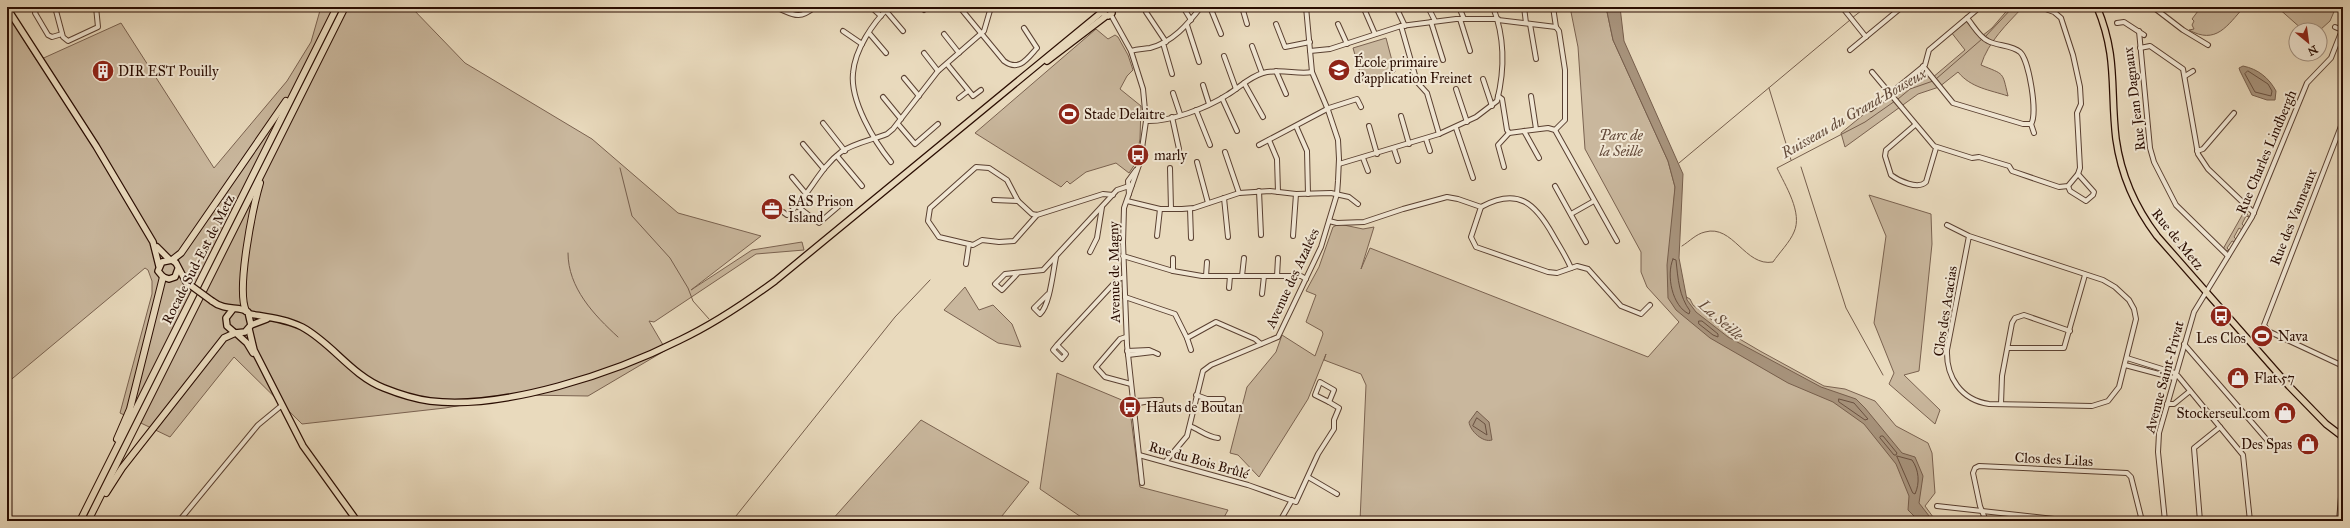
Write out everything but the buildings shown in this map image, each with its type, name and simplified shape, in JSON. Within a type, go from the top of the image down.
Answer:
[{"type":"highway","name":"Rocade Sud-Est de Metz","points":[[80,521],[337,7]]},
{"type":"highway","name":"Rocade Sud-Est de Metz","points":[[88,521],[345,7]]},
{"type":"highway","points":[[170,260],[181,253],[271,126],[305,71]]},
{"type":"highway","points":[[248,313],[243,295],[249,227],[266,165]]},
{"type":"highway","points":[[114,454],[117,439],[130,409],[163,277]]},
{"type":"highway","points":[[88,521],[122,468],[224,338],[236,334]]},
{"type":"main road","name":"Rue de Metz","points":[[2097,7],[2111,49],[2116,137],[2126,181],[2149,225],[2315,417],[2343,441]]},
{"type":"main road","points":[[8,10],[80,120],[153,242],[170,260],[176,264],[186,282]]},
{"type":"main road","points":[[226,320],[229,313],[240,308],[248,313],[285,320],[304,328],[356,372],[382,388],[407,397],[430,401],[457,402],[510,396],[555,387],[603,372],[647,356],[681,340],[752,298],[799,263],[1024,76],[1109,10]]},
{"type":"main road","points":[[153,242],[159,266],[159,273],[163,277],[186,282],[217,305],[226,320],[228,328],[247,343],[272,386]]},
{"type":"main road","points":[[159,266],[162,262],[170,260]]},
{"type":"main road","points":[[173,278],[178,269]]},
{"type":"main road","points":[[217,305],[233,310]]},
{"type":"main road","points":[[248,313],[254,350],[281,406],[310,457],[357,521]]},
{"type":"main road","points":[[236,334],[269,318]]},
{"type":"main road","name":"Rue de Metz","points":[[2289,386],[2326,424],[2343,437]]},
{"type":"street","points":[[8,10],[15,7]]},
{"type":"street","points":[[37,7],[35,13],[48,35],[52,37],[62,34]]},
{"type":"street","points":[[55,7],[62,34],[64,39],[68,41],[97,28],[99,22],[96,7]]},
{"type":"street","points":[[775,7],[799,16],[807,13],[815,7]]},
{"type":"street","points":[[872,7],[886,11],[903,31]]},
{"type":"street","points":[[872,7],[881,16]]},
{"type":"street","points":[[889,7],[862,44],[856,59],[852,78],[856,98],[874,138],[891,162]]},
{"type":"street","points":[[783,212],[787,215],[797,206],[807,195],[824,169],[837,156],[874,138],[887,134],[898,124],[938,71],[982,33],[986,26],[991,7]]},
{"type":"street","points":[[1183,7],[1191,20]]},
{"type":"street","points":[[1131,51],[1164,43],[1187,25],[1201,7]]},
{"type":"street","points":[[1210,7],[1220,34]]},
{"type":"street","points":[[1242,7],[1247,24]]},
{"type":"street","name":"Avenue des Azalées","points":[[1166,461],[1184,440],[1190,426],[1202,374],[1207,366],[1275,338],[1281,332],[1321,247],[1337,194],[1339,164],[1338,140],[1328,110],[1312,72],[1306,7]]},
{"type":"street","points":[[1396,7],[1403,26],[1417,82],[1427,93],[1440,134]]},
{"type":"street","points":[[1428,7],[1443,60]]},
{"type":"street","points":[[1459,7],[1470,52]]},
{"type":"street","points":[[1339,164],[1394,149],[1456,128],[1492,106],[1497,101],[1504,57],[1498,20],[1493,7]]},
{"type":"street","points":[[1524,7],[1536,59]]},
{"type":"street","points":[[1553,7],[1556,27],[1559,31],[1565,70],[1565,113],[1563,123],[1555,130]]},
{"type":"street","points":[[1842,7],[1866,37]]},
{"type":"street","points":[[1850,50],[1902,7]]},
{"type":"street","points":[[1871,109],[1923,66],[1929,50],[1980,7]]},
{"type":"street","points":[[1872,72],[1915,125],[1936,148],[1972,158],[1979,157],[2009,166],[2012,171],[2059,187],[2068,186],[2078,174],[2080,165],[2077,113],[2081,104],[2080,87],[2075,62],[2061,18],[2054,12],[2040,7]]},
{"type":"street","points":[[2153,7],[2183,30],[2208,45]]},
{"type":"street","points":[[962,10],[1004,61],[1012,66],[1023,64],[1037,48],[1024,28]]},
{"type":"street","name":"Avenue de Magny","points":[[1109,10],[1131,51],[1143,89],[1146,121],[1139,166],[1129,185],[1129,194],[1124,208],[1123,256],[1126,337],[1142,483]]},
{"type":"street","points":[[1365,11],[1375,34]]},
{"type":"street","points":[[1146,12],[1164,43],[1172,74]]},
{"type":"street","points":[[1967,18],[1983,38],[2015,49],[2023,56],[2034,104],[2035,116],[2031,124],[2034,133]]},
{"type":"street","points":[[1310,51],[1347,44],[1403,26],[1462,19],[1498,20],[1556,27]]},
{"type":"street","name":"Rue Jean Dagnaux","points":[[2117,23],[2124,22],[2144,35]]},
{"type":"street","points":[[1276,24],[1285,47],[1310,42]]},
{"type":"street","points":[[1338,24],[1347,44]]},
{"type":"street","points":[[1187,25],[1199,62]]},
{"type":"street","name":"Rue Charles Lindbergh","points":[[2207,291],[2254,213],[2307,83],[2331,58],[2342,30],[2335,27]]},
{"type":"street","name":"Rue Jean Dagnaux","points":[[2139,31],[2150,148],[2154,162],[2176,205],[2228,256]]},
{"type":"street","points":[[843,32],[862,44]]},
{"type":"street","points":[[869,33],[886,53]]},
{"type":"street","points":[[944,34],[959,53]]},
{"type":"street","points":[[1252,46],[1262,74]]},
{"type":"street","points":[[2140,48],[2150,46],[2181,67],[2185,76],[2197,151],[2208,169],[2254,213]]},
{"type":"street","points":[[924,53],[938,71]]},
{"type":"street","points":[[1224,56],[1236,89]]},
{"type":"street","points":[[947,64],[973,96],[981,90]]},
{"type":"street","points":[[1923,66],[1950,100],[1957,105],[2023,124],[2031,124]]},
{"type":"street","points":[[1276,71],[1286,94]]},
{"type":"street","points":[[1146,121],[1172,117],[1196,110],[1222,98],[1244,83],[1262,74],[1276,71],[1312,72]]},
{"type":"street","points":[[2185,76],[2193,71]]},
{"type":"street","points":[[904,78],[919,96]]},
{"type":"street","points":[[1483,80],[1492,106]]},
{"type":"street","points":[[1244,83],[1263,117]]},
{"type":"street","points":[[1203,85],[1209,104]]},
{"type":"street","points":[[1456,89],[1467,122]]},
{"type":"street","points":[[959,98],[968,91]]},
{"type":"street","points":[[1173,93],[1180,114]]},
{"type":"street","points":[[1498,96],[1502,99],[1509,133]]},
{"type":"street","points":[[1532,96],[1536,129]]},
{"type":"street","points":[[883,97],[901,119]]},
{"type":"street","points":[[1222,98],[1238,131]]},
{"type":"street","points":[[1259,145],[1328,110],[1357,99],[1361,107]]},
{"type":"street","points":[[1196,110],[1210,145]]},
{"type":"street","points":[[2197,151],[2203,149],[2234,113]]},
{"type":"street","points":[[1401,116],[1409,144]]},
{"type":"street","points":[[1172,117],[1179,149]]},
{"type":"street","name":"Rue des Vanneaux","points":[[2343,121],[2264,321],[2268,331],[2343,366]]},
{"type":"street","points":[[823,123],[845,151]]},
{"type":"street","points":[[898,124],[915,144],[938,124]]},
{"type":"street","points":[[1915,125],[1886,150],[1885,156],[1891,175],[1917,186],[1922,185],[1926,182],[1936,148]]},
{"type":"street","points":[[1296,126],[1307,151],[1308,194]]},
{"type":"street","points":[[1368,126],[1377,154]]},
{"type":"street","points":[[1456,128],[1473,178]]},
{"type":"street","points":[[1504,167],[1498,145],[1509,133],[1550,128],[1555,130],[1617,241]]},
{"type":"street","points":[[1524,131],[1539,158]]},
{"type":"street","points":[[1426,139],[1430,151]]},
{"type":"street","points":[[1269,140],[1278,159],[1278,192]]},
{"type":"street","points":[[804,144],[824,169]]},
{"type":"street","points":[[1394,149],[1398,161]]},
{"type":"street","points":[[1225,152],[1239,193]]},
{"type":"street","points":[[837,156],[862,186]]},
{"type":"street","points":[[1363,158],[1368,171]]},
{"type":"street","points":[[1197,162],[1208,203]]},
{"type":"street","points":[[1037,215],[1032,214],[1018,201],[1007,180],[987,167],[976,166],[930,208],[928,221],[939,237],[969,244],[975,245],[982,240],[998,242],[1014,240],[1037,215],[1103,194],[1113,195]]},
{"type":"street","points":[[1170,168],[1171,209]]},
{"type":"street","points":[[2068,186],[2070,191],[2086,201],[2093,195],[2094,192],[2078,174]]},
{"type":"street","points":[[792,177],[807,195]]},
{"type":"street","points":[[1018,274],[1002,290],[995,284],[1005,274],[1040,272],[1113,195],[1129,185]]},
{"type":"street","points":[[1555,186],[1586,242]]},
{"type":"street","points":[[1259,192],[1261,235]]},
{"type":"street","points":[[1127,201],[1160,208],[1190,208],[1239,193],[1278,192],[1296,194],[1337,194],[1349,197],[1358,204]]},
{"type":"street","points":[[1293,236],[1296,194]]},
{"type":"street","points":[[1224,198],[1228,237]]},
{"type":"street","points":[[1329,221],[1364,222],[1441,198],[1458,199],[1481,207],[1498,200],[1509,199],[1524,201],[1542,214],[1571,268]]},
{"type":"street","points":[[994,200],[1018,201]]},
{"type":"street","points":[[1571,214],[1594,201]]},
{"type":"street","points":[[797,206],[819,222],[840,205]]},
{"type":"street","points":[[1090,252],[1097,238],[1102,207]]},
{"type":"street","points":[[1481,207],[1471,237],[1472,242],[1476,247],[1548,272],[1557,273],[1581,266],[1593,272],[1621,306],[1628,310],[1640,314],[1650,305]]},
{"type":"street","points":[[1157,236],[1160,208]]},
{"type":"street","points":[[1190,208],[1191,238]]},
{"type":"street","name":"Clos des Acacias","points":[[1947,224],[1969,236],[2111,284],[2132,304],[2136,319],[2117,391],[2111,399],[2100,405],[1984,403],[1969,397],[1956,386],[1948,366],[1947,350],[1969,236]]},
{"type":"street","points":[[966,264],[969,244]]},
{"type":"street","points":[[1048,294],[1034,308],[1040,314],[1044,310],[1048,294],[1056,256]]},
{"type":"street","points":[[1123,256],[1173,271],[1206,276],[1301,276],[1306,279]]},
{"type":"street","points":[[1173,271],[1174,258]]},
{"type":"street","points":[[1242,276],[1244,258]]},
{"type":"street","points":[[1277,276],[1278,258]]},
{"type":"street","points":[[1206,276],[1207,262]]},
{"type":"street","points":[[2008,348],[2061,350],[2067,345],[2085,275]]},
{"type":"street","points":[[1229,288],[1230,276]]},
{"type":"street","points":[[1262,294],[1264,276]]},
{"type":"street","points":[[1057,345],[1117,280],[1124,277]]},
{"type":"street","name":"Avenue Saint-Privat","points":[[2165,521],[2158,446],[2160,427],[2194,312],[2207,291]]},
{"type":"street","points":[[1125,297],[1175,314],[1187,338],[1191,350]]},
{"type":"street","points":[[2001,404],[2002,376],[2013,321],[2020,315],[2070,331]]},
{"type":"street","points":[[1187,338],[1216,322],[1255,339],[1261,344]]},
{"type":"street","points":[[1126,337],[1120,339],[1096,367],[1105,377],[1131,384]]},
{"type":"street","points":[[2184,344],[2268,441],[2275,447]]},
{"type":"street","points":[[1128,353],[1153,352],[1158,354]]},
{"type":"street","points":[[2126,358],[2175,375],[2245,458],[2250,521]]},
{"type":"street","points":[[2125,365],[2175,375]]},
{"type":"street","points":[[1280,521],[1292,500],[1296,502],[1318,454],[1334,429],[1334,420],[1339,408],[1315,395],[1320,382],[1334,390],[1329,402]]},
{"type":"street","points":[[2167,404],[2174,404],[2190,391]]},
{"type":"street","points":[[1196,395],[1207,399],[1223,399]]},
{"type":"street","points":[[1133,402],[1161,400]]},
{"type":"street","points":[[179,521],[258,425],[281,406]]},
{"type":"street","points":[[1190,426],[1200,430],[1210,437],[1218,438]]},
{"type":"street","points":[[2200,521],[2194,448],[2220,427]]},
{"type":"street","name":"Rue du Bois Brûlé","points":[[1139,455],[1166,461],[1292,500]]},
{"type":"street","points":[[2343,458],[2343,463]]},
{"type":"street","name":"Clos des Lilas","points":[[1986,521],[1982,511],[1973,473],[1975,468],[1979,466],[2125,473],[2131,477],[2142,521]]},
{"type":"street","points":[[2339,521],[2343,473]]},
{"type":"street","points":[[1308,477],[1337,494]]},
{"type":"street","points":[[1937,506],[2072,521]]},
{"type":"green space","points":[[321,7],[411,7],[465,63],[592,139],[678,213],[761,236],[691,290],[752,250],[802,242],[804,250],[756,254],[654,322],[649,321],[666,350],[588,396],[522,395],[445,408],[302,424],[234,357],[170,437],[120,413],[152,294],[152,281],[148,270],[145,268],[7,383],[7,13],[37,61],[121,23],[214,168],[287,81],[311,42]]},
{"type":"green space","name":"Parc de la Seille","points":[[1570,7],[1606,7],[1613,40],[1668,161],[1675,187],[1668,287],[1690,299],[1693,305],[1726,331],[1760,351],[1824,386],[1845,389],[1875,401],[1896,426],[1928,443],[1932,453],[1935,493],[1925,506],[1936,521],[1360,521],[1366,385],[1361,374],[1324,360],[1326,354],[1308,399],[1259,477],[1238,455],[1230,453],[1247,387],[1276,352],[1282,335],[1315,356],[1323,334],[1322,331],[1306,322],[1316,295],[1306,291],[1319,267],[1333,227],[1339,224],[1363,229],[1374,227],[1361,269],[1370,248],[1648,357],[1679,322],[1647,287],[1641,272],[1641,252],[1585,149],[1578,47]]},
{"type":"green space","points":[[2010,7],[2023,7],[1993,41],[1981,65],[2001,75],[2005,82],[2008,96],[1975,85],[1969,82],[1958,72],[1939,87],[1918,94],[1845,147],[1841,133],[1923,66],[1932,78],[1965,50],[1951,32],[1967,18],[1982,36],[1992,28]]},
{"type":"green space","points":[[2201,7],[2244,7],[2226,27],[2214,34],[2207,35],[2198,34],[2189,30],[2194,29],[2192,25],[2194,21],[2192,19]]},
{"type":"green space","points":[[2277,7],[2336,7],[2328,23],[2294,22]]},
{"type":"green space","name":"Stade Delaitre","points":[[1096,29],[1108,39],[1115,35],[1118,37],[1128,55],[1133,70],[1127,76],[1120,89],[1141,106],[1140,139],[1135,164],[1129,173],[1116,163],[1086,172],[1070,184],[1067,181],[1061,187],[975,133]]},
{"type":"green space","points":[[1386,38],[1395,72],[1363,82],[1353,48]]},
{"type":"green space","points":[[1869,195],[1931,214],[1932,244],[1919,371],[1904,375],[1940,410],[1935,424],[1889,384],[1894,373],[1874,323],[1886,236]]},
{"type":"green space","points":[[2245,210],[2249,217],[2246,216],[2242,224],[2244,226],[2242,230],[2239,228],[2234,237],[2236,239],[2235,242],[2232,241],[2227,248],[2229,250],[2225,251],[2223,249]]},
{"type":"green space","points":[[965,287],[979,310],[993,305],[1012,324],[1021,347],[998,343],[944,310]]},
{"type":"green space","points":[[1057,373],[1129,403],[1140,487],[1228,510],[1222,521],[1087,521],[1040,489]]},
{"type":"green space","points":[[921,420],[1029,482],[998,521],[831,521]]},
{"type":"water","points":[[1606,7],[1620,7],[1624,41],[1683,174],[1679,258],[1687,300],[1696,312],[1728,337],[1821,387],[1856,399],[1902,453],[1915,457],[1923,476],[1919,503],[1933,521],[1919,521],[1908,510],[1909,496],[1896,464],[1864,424],[1833,402],[1788,383],[1710,338],[1676,310],[1668,298],[1667,265],[1675,187],[1668,161],[1613,40]]},
{"type":"water","points":[[2243,66],[2254,69],[2270,82],[2276,91],[2275,100],[2267,100],[2252,95],[2239,68]]},
{"type":"water","points":[[1477,411],[1489,422],[1492,440],[1485,440],[1481,438],[1472,429],[1469,422]]},
{"type":"waterway","points":[[1852,18],[1866,7]]},
{"type":"waterway","name":"Ruisseau du Grand Bouseux","points":[[1985,37],[2013,7]]},
{"type":"waterway","points":[[1679,163],[1850,20]]},
{"type":"waterway","name":"Ruisseau du Grand Bouseux","points":[[1936,79],[1982,39]]},
{"type":"waterway","name":"Ruisseau du Grand Bouseux","points":[[1898,99],[1910,89],[1933,81]]},
{"type":"waterway","points":[[1769,88],[1791,160]]},
{"type":"waterway","name":"Ruisseau du Grand Bouseux","points":[[1682,246],[1699,234],[1715,231],[1724,234],[1754,258],[1763,262],[1773,262],[1790,240],[1796,224],[1795,208],[1792,199],[1777,168],[1865,122],[1895,101]]},
{"type":"waterway","points":[[1801,167],[1846,308],[1883,375]]},
{"type":"waterway","points":[[620,168],[632,216],[670,258],[688,288],[693,301],[709,319]]},
{"type":"waterway","points":[[568,253],[569,266],[577,289],[600,320],[618,337]]},
{"type":"waterway","points":[[732,521],[895,317],[930,280]]},
{"type":"place","name":"École primaire d'application Freinet","points":[[1339,70]]},
{"type":"place","name":"DIR EST Pouilly","points":[[103,71]]},
{"type":"place","name":"Stade Delaitre","points":[[1069,114]]},
{"type":"place","name":"marly","points":[[1138,155]]},
{"type":"place","name":"SAS Prison Island","points":[[772,209]]},
{"type":"place","name":"Les Clos","points":[[2221,316]]},
{"type":"place","name":"Nava","points":[[2262,336]]},
{"type":"place","name":"Flat 57","points":[[2238,378]]},
{"type":"place","name":"Hauts de Boutan","points":[[1130,407]]},
{"type":"place","name":"Stockerseul.com","points":[[2285,413]]},
{"type":"place","name":"Des Spas","points":[[2308,444]]},
{"type":"water label","name":"La Seille","points":[[1721,320]]}]
